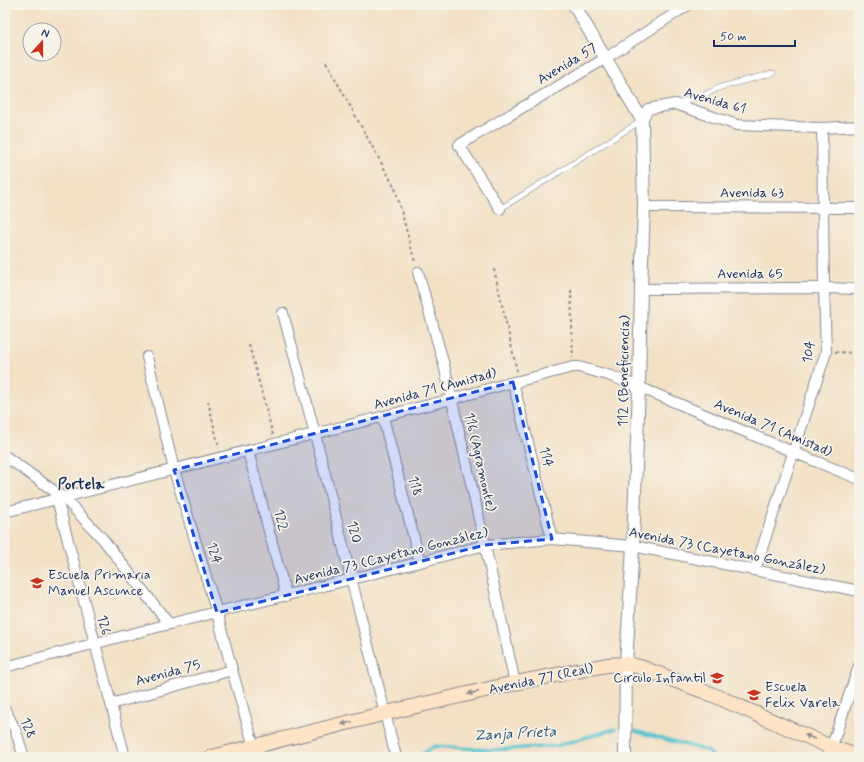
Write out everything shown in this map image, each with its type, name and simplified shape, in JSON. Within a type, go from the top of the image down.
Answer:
[{"type":"main road","name":"Avenida 77 (Real)","points":[[212,757],[255,752],[386,713],[515,683],[607,665],[626,664],[640,667],[711,694],[829,752],[859,757]]},
{"type":"street","name":"112 (Beneficiencia)","points":[[574,5],[642,120],[644,207],[634,546],[626,664],[625,757]]},
{"type":"street","name":"Avenida 57","points":[[500,210],[459,145],[606,58],[688,5]]},
{"type":"street","name":"Avenida 61","points":[[642,120],[648,109],[675,104],[737,125],[822,128],[859,126]]},
{"type":"street","name":"104","points":[[755,570],[826,352],[822,128]]},
{"type":"street","name":"Avenida 63","points":[[644,207],[859,208]]},
{"type":"street","name":"116 (Agramonte)","points":[[418,272],[444,365],[515,683]]},
{"type":"street","name":"Avenida 65","points":[[641,289],[859,289]]},
{"type":"street","name":"120","points":[[283,313],[316,434],[396,757]]},
{"type":"street","name":"124","points":[[147,357],[174,470],[217,613],[255,752]]},
{"type":"street","name":"Avenida 71 (Amistad)","points":[[5,512],[383,417],[573,367],[579,367],[611,376],[859,479]]},
{"type":"street","name":"114","points":[[516,382],[552,539]]},
{"type":"street","name":"118","points":[[383,417],[420,562]]},
{"type":"street","name":"122","points":[[248,451],[286,596]]},
{"type":"street","points":[[5,456],[60,498],[102,538],[170,624]]},
{"type":"street","name":"126","points":[[60,498],[95,644],[125,757]]},
{"type":"street","name":"Avenida 73 (Cayetano González)","points":[[5,667],[485,545],[552,539],[634,546],[859,591]]},
{"type":"street","points":[[829,752],[859,666]]},
{"type":"street","name":"Avenida 75","points":[[111,704],[232,670]]},
{"type":"street","name":"128","points":[[5,710],[15,729],[24,757]]},
{"type":"lane","points":[[675,104],[702,96],[721,87],[773,73]]},
{"type":"lane","name":"Avenida 61","points":[[500,210],[642,120]]},
{"type":"path","points":[[326,62],[395,188],[418,272]]},
{"type":"path","points":[[494,269],[516,382]]},
{"type":"path","points":[[571,290],[573,367]]},
{"type":"path","points":[[249,345],[275,444]]},
{"type":"path","points":[[826,352],[859,353]]},
{"type":"path","points":[[208,401],[221,458]]},
{"type":"highlighted area","points":[[513,382],[552,539],[485,545],[217,613],[174,470]]},
{"type":"waterway","name":"Zanja Prieta","points":[[417,757],[435,746],[491,750],[556,746],[615,729]]},
{"type":"waterway","name":"Zanja Prieta","points":[[635,731],[708,751],[713,757]]},
{"type":"railway","points":[[854,5],[859,10]]},
{"type":"place","name":"Escuela Primaria Manuel Ascunce","points":[[37,583]]},
{"type":"place","name":"Circulo Infantil","points":[[717,678]]},
{"type":"place","name":"Escuela Felix Varela","points":[[754,695]]},
{"type":"district","name":"Portela","points":[[81,485]]}]
